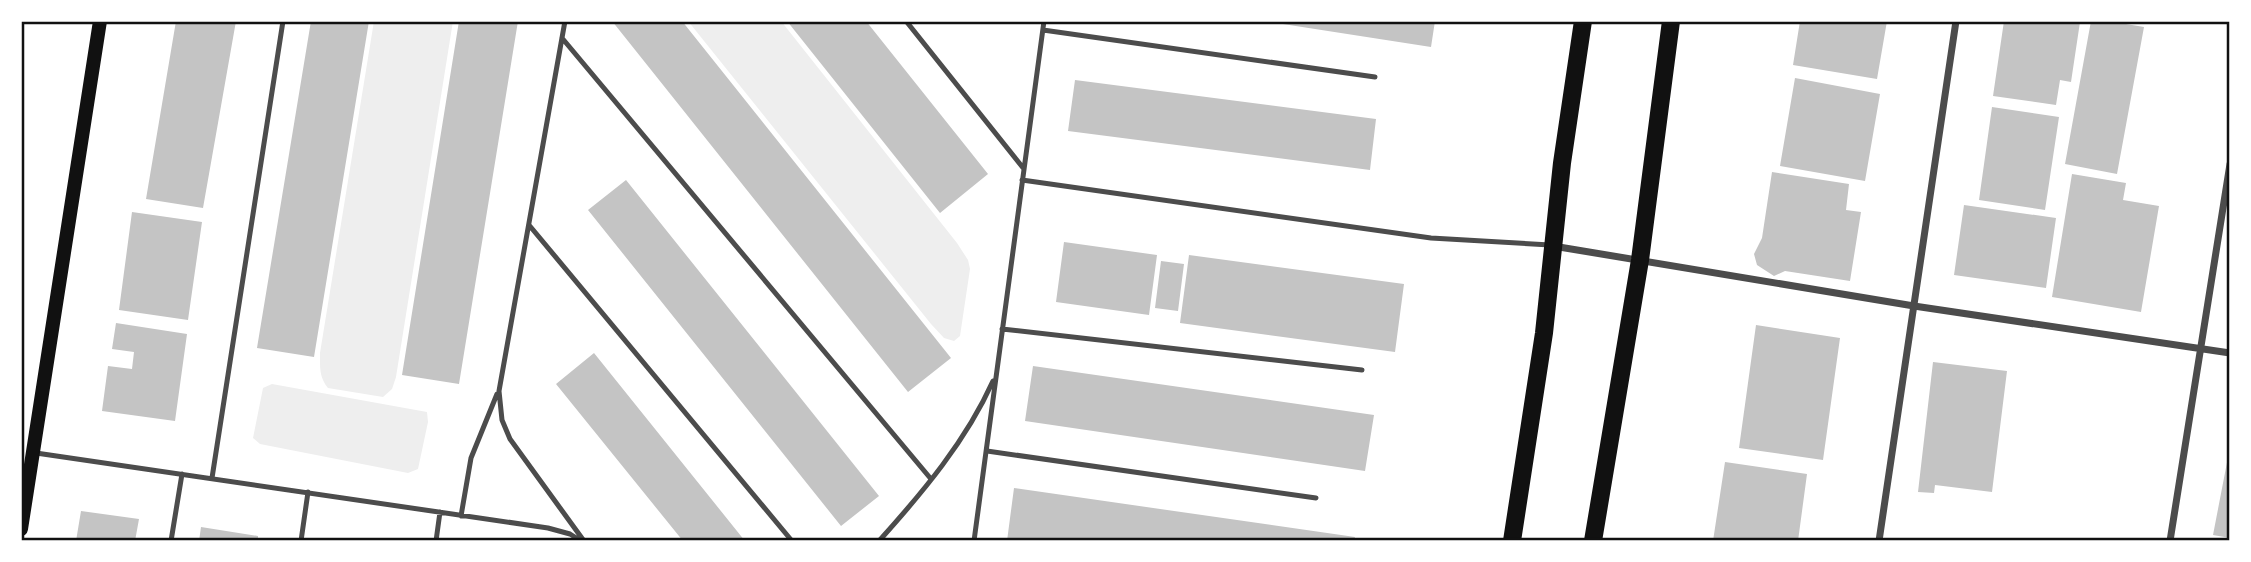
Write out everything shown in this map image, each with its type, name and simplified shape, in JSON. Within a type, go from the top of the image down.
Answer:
[{"type":"main road","points":[[21,529],[100,21]]},
{"type":"main road","points":[[1512,541],[1544,333],[1562,163],[1583,21]]},
{"type":"main road","points":[[1594,541],[1640,260],[1671,21]]},
{"type":"street","points":[[1880,541],[1956,21]]},
{"type":"street","points":[[2170,541],[2230,164]]},
{"type":"street","points":[[1553,246],[1914,306],[2230,353]]},
{"type":"lane","points":[[212,478],[283,21]]},
{"type":"lane","points":[[461,516],[471,458],[499,391],[565,21]]},
{"type":"lane","points":[[906,21],[1024,169]]},
{"type":"lane","points":[[974,541],[1044,21]]},
{"type":"lane","points":[[1043,30],[1375,77]]},
{"type":"lane","points":[[562,38],[931,479]]},
{"type":"lane","points":[[1022,180],[1431,238],[1553,246]]},
{"type":"lane","points":[[528,225],[792,541]]},
{"type":"lane","points":[[1002,329],[1362,370]]},
{"type":"lane","points":[[879,541],[967,432],[996,375]]},
{"type":"lane","points":[[499,391],[502,419],[510,439],[582,541]]},
{"type":"lane","points":[[987,451],[1316,498]]},
{"type":"lane","points":[[33,452],[548,528],[570,534],[582,541]]},
{"type":"lane","points":[[172,541],[182,474]]},
{"type":"lane","points":[[301,541],[308,492]]},
{"type":"lane","points":[[436,541],[440,512]]},
{"type":"shaded area","points":[[374,21],[453,21],[396,377],[392,389],[383,397],[328,388],[320,363]]},
{"type":"shaded area","points":[[688,21],[781,21],[968,260],[970,269],[960,336],[954,341],[944,338],[931,324]]},
{"type":"shaded area","points":[[272,384],[427,412],[428,422],[418,469],[408,473],[260,444],[253,438],[263,388]]},
{"type":"building","points":[[176,21],[236,21],[203,208],[146,199]]},
{"type":"building","points":[[311,21],[369,21],[314,357],[257,348]]},
{"type":"building","points":[[459,21],[518,21],[459,384],[402,375]]},
{"type":"building","points":[[612,21],[682,21],[951,358],[908,392]]},
{"type":"building","points":[[787,21],[866,21],[988,174],[940,213]]},
{"type":"building","points":[[1263,21],[1435,21],[1431,47]]},
{"type":"building","points":[[1800,21],[1887,21],[1877,79],[1793,65]]},
{"type":"building","points":[[2004,21],[2080,22],[2071,82],[2060,80],[2056,105],[1993,96]]},
{"type":"building","points":[[2091,21],[2144,27],[2117,174],[2065,164]]},
{"type":"building","points":[[1795,78],[1880,94],[1865,181],[1780,166]]},
{"type":"building","points":[[1075,80],[1376,119],[1370,170],[1068,131]]},
{"type":"building","points":[[1992,107],[2059,117],[2045,210],[1979,200]]},
{"type":"building","points":[[1772,172],[1849,184],[1846,210],[1861,212],[1850,281],[1785,271],[1774,276],[1757,265],[1754,254],[1762,238]]},
{"type":"building","points":[[2072,174],[2126,183],[2123,200],[2159,206],[2141,312],[2052,297]]},
{"type":"building","points":[[626,180],[879,496],[841,526],[588,210]]},
{"type":"building","points":[[1964,205],[2056,218],[2046,288],[1954,275]]},
{"type":"building","points":[[132,212],[202,222],[188,320],[119,310]]},
{"type":"building","points":[[1064,242],[1157,255],[1149,315],[1056,302]]},
{"type":"building","points":[[1189,255],[1404,284],[1395,352],[1180,323]]},
{"type":"building","points":[[1161,261],[1184,264],[1178,311],[1155,308]]},
{"type":"building","points":[[116,323],[187,334],[175,421],[102,411],[108,366],[132,369],[134,352],[112,349]]},
{"type":"building","points":[[1756,325],[1840,338],[1823,460],[1739,448]]},
{"type":"building","points":[[594,353],[745,541],[683,541],[556,384]]},
{"type":"building","points":[[1933,362],[2007,371],[1992,492],[1935,485],[1934,493],[1918,492]]},
{"type":"building","points":[[1033,366],[1374,415],[1365,471],[1025,421]]},
{"type":"building","points":[[2230,452],[2230,538],[2213,535]]},
{"type":"building","points":[[1725,462],[1807,474],[1798,541],[1713,541]]},
{"type":"building","points":[[1014,488],[1355,537],[1354,541],[1007,541]]},
{"type":"building","points":[[81,511],[139,519],[135,541],[76,541]]},
{"type":"building","points":[[201,527],[258,536],[258,541],[199,541]]}]
